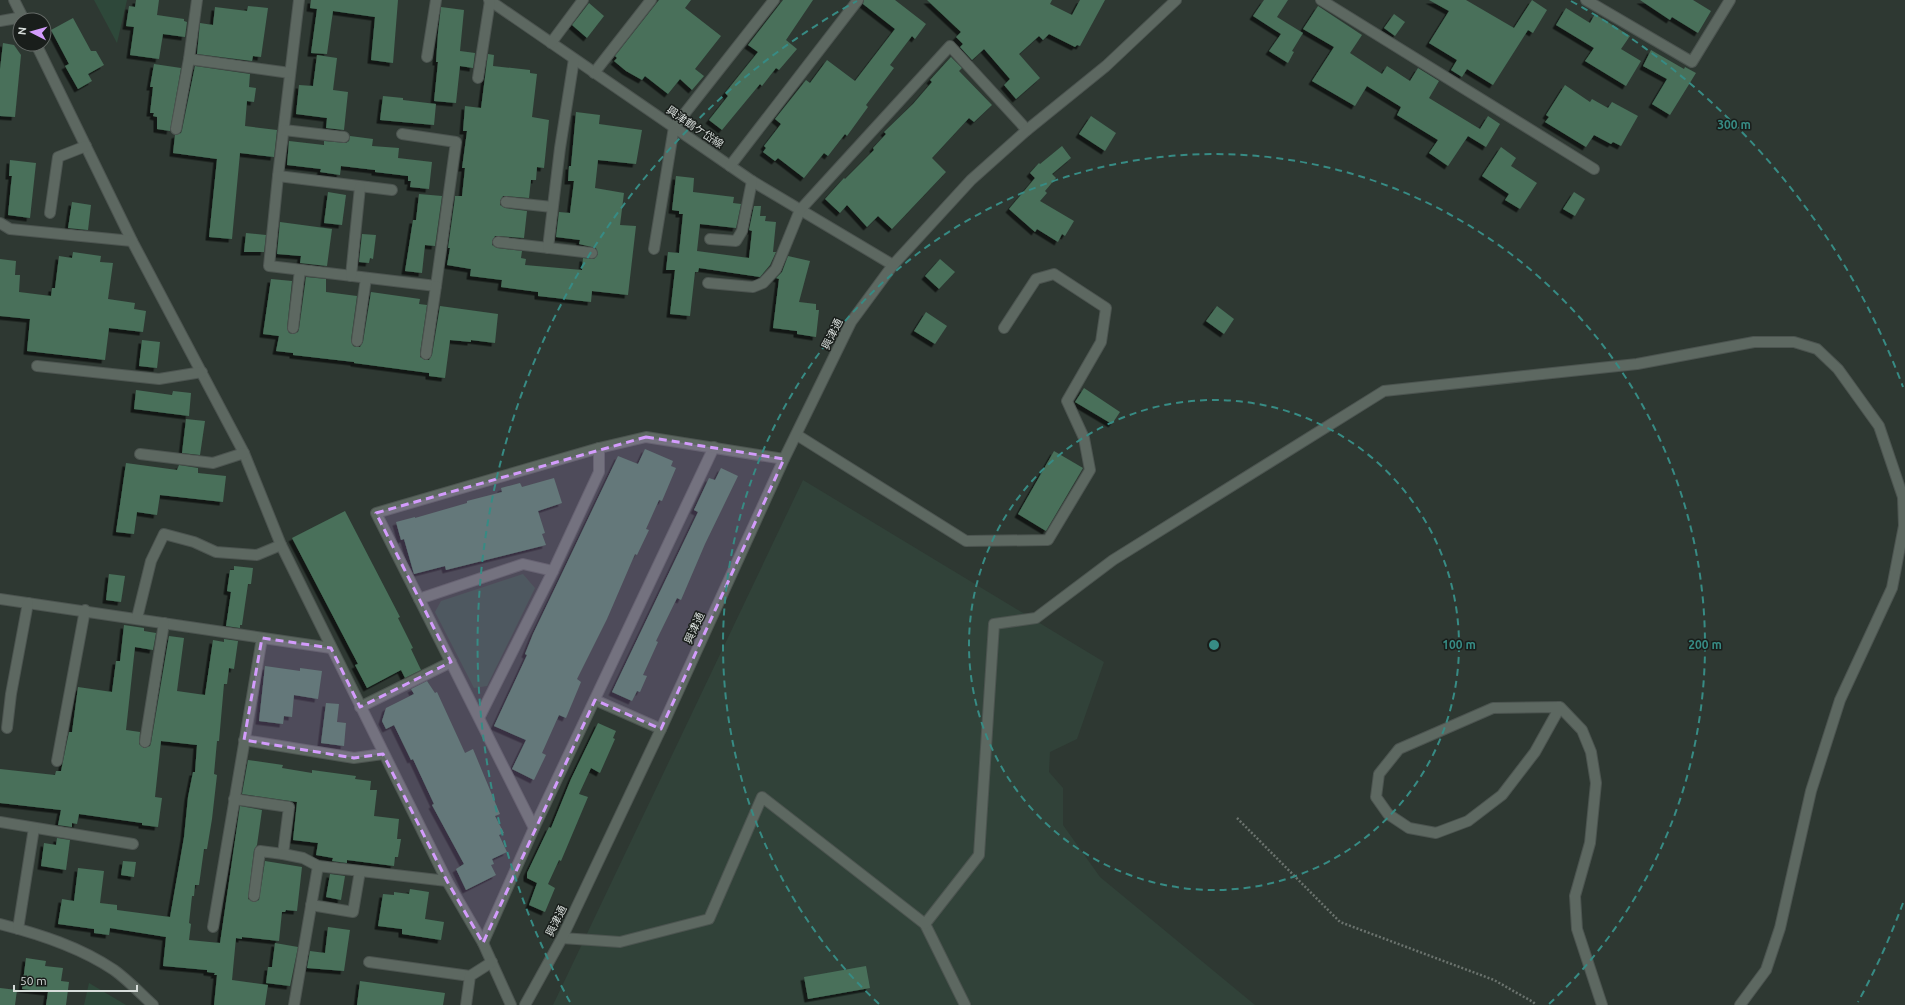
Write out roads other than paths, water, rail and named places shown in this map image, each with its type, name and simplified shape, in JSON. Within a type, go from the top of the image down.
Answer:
[{"type":"street","points":[[14,0],[21,12]]},
{"type":"street","points":[[176,129],[189,59],[197,0]]},
{"type":"street","points":[[299,0],[269,266],[436,286]]},
{"type":"street","points":[[427,57],[436,0]]},
{"type":"street","points":[[478,78],[490,0]]},
{"type":"street","name":"興津鶴ケ岱線","points":[[490,0],[752,181],[893,265]]},
{"type":"street","points":[[551,43],[583,0]]},
{"type":"street","points":[[594,72],[652,0]]},
{"type":"street","points":[[654,248],[674,127],[774,0]]},
{"type":"street","points":[[730,166],[858,0]]},
{"type":"street","name":"興津通","points":[[524,1005],[562,938],[661,729],[784,459],[851,322],[893,265],[971,180],[1027,130],[1106,66],[1176,0]]},
{"type":"street","points":[[1321,0],[1594,169]]},
{"type":"street","points":[[1586,0],[1692,62],[1730,0]]},
{"type":"street","points":[[0,21],[12,20]]},
{"type":"street","points":[[708,283],[753,287],[762,283],[776,269],[800,210],[950,46],[1027,130]]},
{"type":"street","points":[[40,52],[132,241],[244,453],[281,545],[447,881],[483,943],[511,1005]]},
{"type":"street","points":[[189,59],[290,73]]},
{"type":"street","points":[[548,248],[552,207],[574,59]]},
{"type":"street","points":[[284,130],[344,137]]},
{"type":"street","points":[[402,134],[456,142],[426,354]]},
{"type":"street","points":[[50,214],[58,158],[86,146]]},
{"type":"street","points":[[278,176],[392,190]]},
{"type":"street","points":[[710,239],[736,241],[742,231],[752,181]]},
{"type":"street","points":[[351,276],[360,187]]},
{"type":"street","points":[[506,202],[552,207]]},
{"type":"street","points":[[0,224],[10,229],[132,241]]},
{"type":"street","points":[[498,242],[592,253]]},
{"type":"street","points":[[293,328],[300,270]]},
{"type":"street","points":[[797,435],[966,541],[1048,540],[1090,470],[1084,438],[1067,401],[1101,342],[1106,308],[1054,274],[1036,279],[1004,328]]},
{"type":"street","points":[[357,341],[366,278]]},
{"type":"street","points":[[925,924],[979,855],[994,624],[1036,618],[1113,560],[1384,391],[1637,364],[1754,342],[1794,342],[1817,349],[1838,369],[1879,426],[1903,497],[1904,526],[1892,588],[1840,700],[1811,791],[1780,928],[1766,970],[1740,1005]]},
{"type":"street","points":[[37,366],[159,379],[202,372]]},
{"type":"street","points":[[534,828],[480,716],[450,662],[376,513],[599,448],[646,436],[784,459]]},
{"type":"street","points":[[483,943],[534,828],[714,447]]},
{"type":"street","points":[[480,716],[553,571],[599,472],[599,448]]},
{"type":"street","points":[[140,454],[213,463],[244,453]]},
{"type":"street","points":[[137,618],[151,561],[164,534],[194,542],[216,552],[257,556],[281,545]]},
{"type":"street","points":[[418,599],[523,564],[553,571]]},
{"type":"street","points":[[0,599],[85,610],[331,648]]},
{"type":"street","points":[[7,728],[11,694],[28,603]]},
{"type":"street","points":[[57,761],[85,610]]},
{"type":"street","points":[[145,742],[164,623]]},
{"type":"street","points":[[214,927],[234,799],[262,638]]},
{"type":"street","points":[[360,707],[450,662]]},
{"type":"street","points":[[595,700],[661,729]]},
{"type":"street","points":[[1560,707],[1535,752],[1502,795],[1468,821],[1436,833],[1409,828],[1388,814],[1376,797],[1379,774],[1399,749],[1493,708],[1560,707],[1582,730],[1591,752],[1596,783],[1590,843],[1575,896],[1577,929],[1602,1005]]},
{"type":"street","points":[[244,740],[354,758],[383,754]]},
{"type":"street","points":[[562,938],[620,942],[709,919],[762,797],[925,924],[965,1005]]},
{"type":"street","points":[[234,799],[289,807],[283,854]]},
{"type":"street","points":[[0,822],[133,844]]},
{"type":"street","points":[[18,929],[34,828]]},
{"type":"street","points":[[254,896],[260,851],[303,858],[318,866],[447,881]]},
{"type":"street","points":[[294,1005],[318,866]]},
{"type":"street","points":[[311,906],[354,912],[360,871]]},
{"type":"street","points":[[0,924],[45,936],[75,949],[114,970],[154,1005]]},
{"type":"street","points":[[368,962],[470,976],[492,962]]},
{"type":"street","points":[[466,1005],[470,976]]}]
